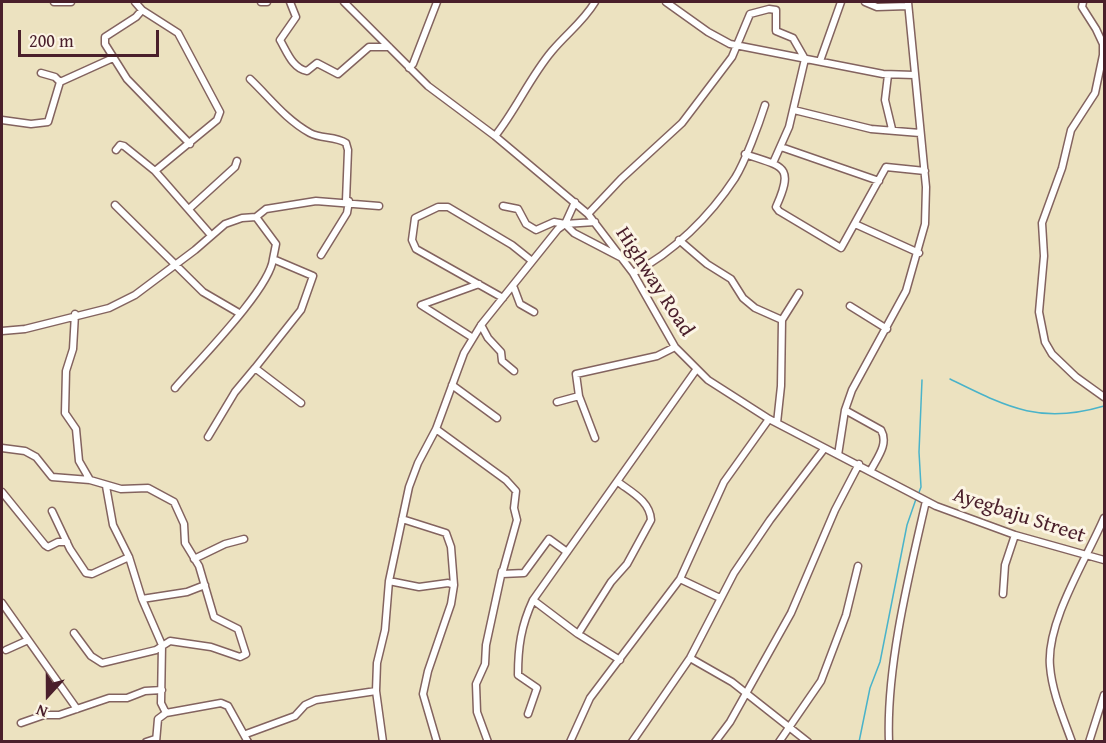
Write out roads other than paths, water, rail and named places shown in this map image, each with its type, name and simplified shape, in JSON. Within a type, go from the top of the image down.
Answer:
[{"type":"street","points":[[54,2],[71,2]]},
{"type":"street","points":[[135,2],[142,10],[178,33],[220,112],[217,120],[155,171]]},
{"type":"street","points":[[261,2],[267,2]]},
{"type":"street","points":[[290,2],[297,15],[280,40],[296,66],[302,70],[307,71],[317,63],[334,74],[342,73],[369,47],[389,47]]},
{"type":"street","name":"Highway Road","points":[[344,2],[428,86],[495,136],[588,214],[633,273],[675,347],[696,370],[769,419],[912,492]]},
{"type":"street","points":[[409,68],[413,64],[437,2]]},
{"type":"street","points":[[495,136],[534,75],[553,50],[585,19],[595,2]]},
{"type":"street","points":[[666,2],[708,32],[737,45],[888,75],[914,75]]},
{"type":"street","points":[[773,163],[794,110],[805,59],[793,38],[776,31],[777,2]]},
{"type":"street","points":[[820,61],[841,2]]},
{"type":"street","points":[[838,455],[845,410],[852,390],[906,291],[919,253],[927,211],[908,4],[877,7],[865,2]]},
{"type":"street","points":[[1083,2],[1082,7],[1103,44],[1104,54],[1095,93],[1071,130],[1062,168],[1042,223],[1044,256],[1039,312],[1045,342],[1052,354],[1076,377],[1104,397]]},
{"type":"street","points":[[588,214],[621,179],[682,123],[724,68],[750,14],[769,9],[776,10]]},
{"type":"street","points":[[142,10],[136,18],[105,37],[105,44],[127,79],[190,144]]},
{"type":"street","points":[[2,120],[32,124],[48,122],[60,82],[113,58]]},
{"type":"street","points":[[41,73],[60,82]]},
{"type":"street","points":[[888,75],[885,100],[892,129]]},
{"type":"street","points":[[250,79],[280,111],[299,126],[320,137],[346,143],[348,150],[347,213],[321,255]]},
{"type":"street","points":[[633,273],[667,252],[717,202],[736,176],[765,105]]},
{"type":"street","points":[[794,110],[871,129],[921,133]]},
{"type":"street","points":[[116,150],[120,145],[124,146],[155,171],[190,208],[210,234]]},
{"type":"street","points":[[781,147],[879,181]]},
{"type":"street","points":[[745,154],[773,163],[787,178],[776,207],[779,211],[806,225],[841,248],[888,166],[925,171]]},
{"type":"street","points":[[190,208],[235,167],[237,161]]},
{"type":"street","points":[[2,331],[25,329],[75,314],[109,308],[135,295],[225,224],[242,218],[256,218],[266,209],[297,202],[347,201],[379,206]]},
{"type":"street","points":[[383,741],[376,691],[377,663],[385,630],[390,581],[402,519],[418,463],[435,429],[472,338],[514,288],[532,261],[565,224],[575,202]]},
{"type":"street","points":[[116,206],[174,266],[203,292],[239,314]]},
{"type":"street","points":[[503,206],[518,209],[526,224],[536,231],[554,222],[565,224],[595,222]]},
{"type":"street","points":[[504,298],[412,245],[416,216],[438,207],[450,207],[532,261]]},
{"type":"street","points":[[175,388],[228,331],[264,281],[276,244],[256,218]]},
{"type":"street","points":[[565,224],[574,233],[622,258]]},
{"type":"street","points":[[855,224],[919,253]]},
{"type":"street","points":[[679,240],[707,264],[731,279],[743,298],[755,308],[782,320]]},
{"type":"street","points":[[208,436],[234,392],[301,310],[313,276],[273,259]]},
{"type":"street","points":[[472,338],[421,305],[479,284]]},
{"type":"street","points":[[514,288],[520,304],[534,312]]},
{"type":"street","points":[[777,423],[781,392],[782,320],[799,293]]},
{"type":"street","points":[[850,306],[887,329]]},
{"type":"street","points":[[75,314],[73,349],[66,371],[64,413],[76,429],[79,461],[90,480]]},
{"type":"street","points":[[481,325],[488,338],[501,352],[502,361],[514,371]]},
{"type":"street","points":[[595,438],[579,396],[576,376],[657,356],[675,347]]},
{"type":"street","points":[[255,368],[301,403]]},
{"type":"street","points":[[528,714],[537,687],[518,675],[519,645],[521,627],[533,600],[696,370]]},
{"type":"street","points":[[452,385],[497,418]]},
{"type":"street","points":[[557,402],[579,396]]},
{"type":"street","points":[[845,410],[881,430],[884,435],[885,442],[871,470]]},
{"type":"street","points":[[570,741],[590,698],[680,579],[724,482],[769,419]]},
{"type":"street","points":[[435,429],[512,484],[516,490],[516,516],[488,634],[485,664],[476,684],[477,712],[488,741]]},
{"type":"street","points":[[2,448],[26,451],[36,457],[52,477],[90,480],[106,486],[148,488],[174,502],[184,524],[185,543],[205,585],[214,617],[238,629],[246,649],[243,657],[170,641],[156,650],[102,663],[91,656],[74,633]]},
{"type":"street","points":[[632,741],[690,658],[720,598],[770,520],[824,449]]},
{"type":"street","points":[[715,741],[730,722],[790,613],[835,510],[859,464]]},
{"type":"street","points":[[578,634],[611,582],[627,564],[651,520],[651,512],[643,501],[618,482]]},
{"type":"street","points":[[106,486],[113,525],[129,557],[142,599],[162,645],[161,704],[166,713]]},
{"type":"street","points":[[2,492],[45,545],[48,547],[58,542],[67,542]]},
{"type":"street","name":"Ayegbaju Street","points":[[912,492],[926,501],[1015,535],[1104,560]]},
{"type":"street","points":[[889,741],[887,710],[901,623],[926,501]]},
{"type":"street","points":[[52,511],[86,573],[92,573],[129,557]]},
{"type":"street","points":[[516,516],[502,574],[524,573],[549,539],[567,552]]},
{"type":"street","points":[[1072,741],[1058,700],[1050,662],[1060,616],[1071,585],[1088,556],[1104,518]]},
{"type":"street","points":[[402,519],[446,533],[451,547],[454,585],[451,604],[428,671],[423,694],[437,741]]},
{"type":"street","points":[[1003,594],[1005,565],[1015,535]]},
{"type":"street","points":[[194,559],[225,544],[244,539]]},
{"type":"street","points":[[779,741],[821,681],[846,615],[858,566]]},
{"type":"street","points":[[680,579],[720,598]]},
{"type":"street","points":[[390,581],[419,587],[454,585]]},
{"type":"street","points":[[142,599],[187,592],[205,585]]},
{"type":"street","points":[[533,600],[578,634],[620,660]]},
{"type":"street","points":[[2,603],[26,641],[77,709]]},
{"type":"street","points":[[6,650],[26,641]]},
{"type":"street","points":[[690,658],[708,667],[746,693],[808,741]]},
{"type":"street","points":[[21,723],[77,709],[109,698],[127,698],[145,691],[162,690]]},
{"type":"street","points":[[246,734],[296,716],[305,705],[316,700],[376,691]]},
{"type":"street","points":[[1089,741],[1104,695]]},
{"type":"street","points":[[146,741],[155,740],[158,718],[166,713],[225,704],[246,734],[248,741]]},
{"type":"waterway","points":[[950,379],[989,398],[1024,410],[1061,414],[1104,406]]},
{"type":"waterway","points":[[918,495],[921,487],[919,452],[922,380]]},
{"type":"waterway","points":[[859,742],[870,688],[880,662],[907,525],[916,499]]}]
